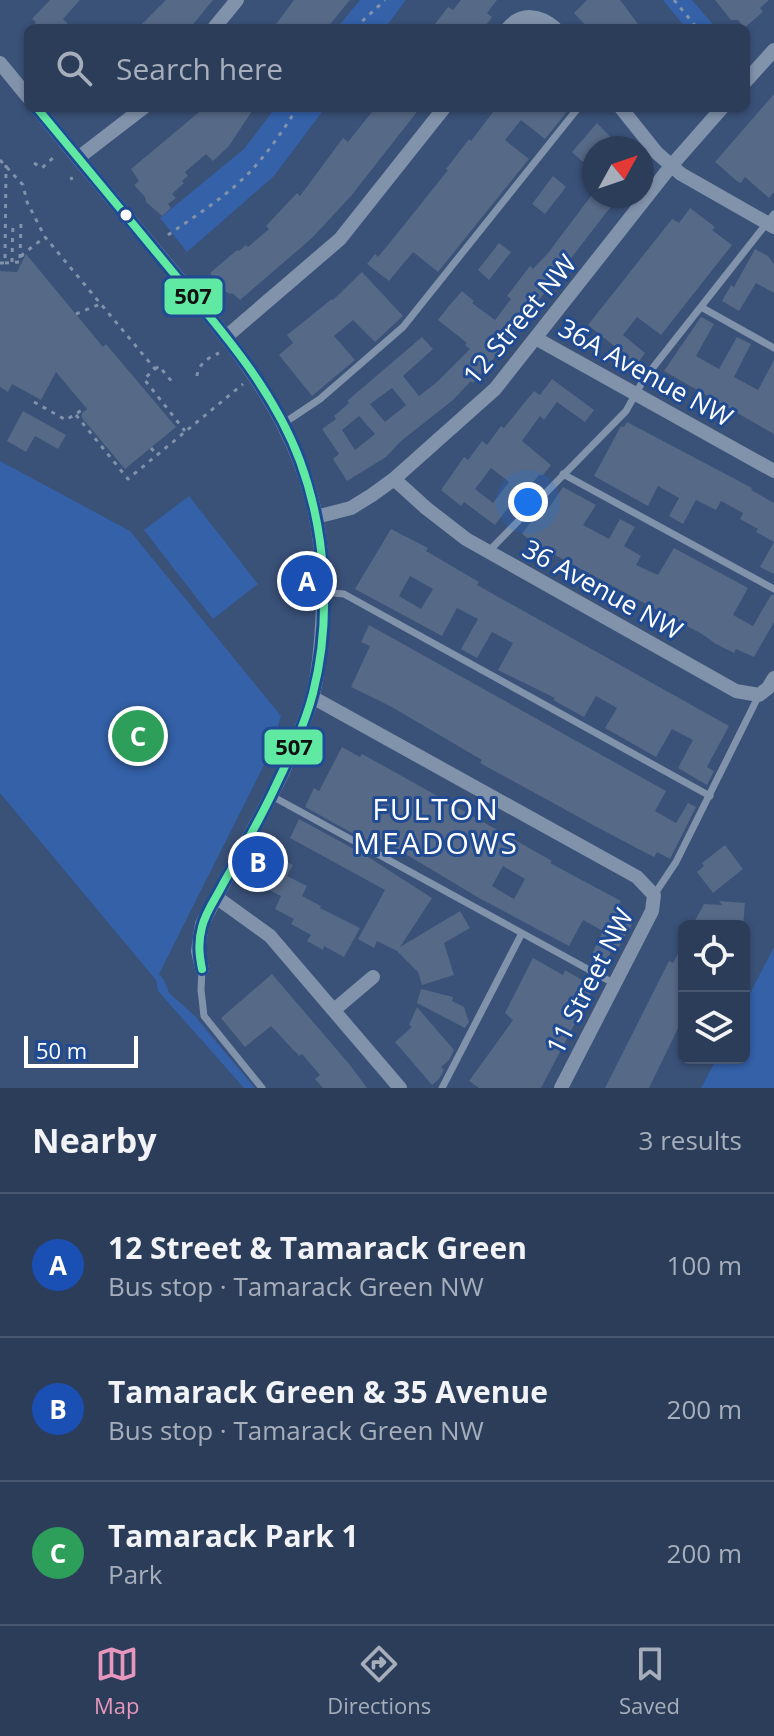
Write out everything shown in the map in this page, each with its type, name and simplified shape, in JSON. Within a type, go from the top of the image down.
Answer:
[{"type":"street","points":[[217,24],[237,0]]},
{"type":"street","points":[[513,24],[519,19],[540,18],[549,24]]},
{"type":"street","points":[[750,77],[774,50]]},
{"type":"street","points":[[0,63],[24,92]]},
{"type":"street","points":[[40,112],[254,372],[284,423],[307,482],[316,517],[323,626],[312,697],[291,753],[199,936],[202,969]]},
{"type":"street","points":[[78,158],[138,112]]},
{"type":"street","points":[[227,336],[340,239],[441,112]]},
{"type":"street","points":[[624,112],[657,153],[687,179],[771,221]]},
{"type":"street","name":"12 Street NW","points":[[316,517],[351,508],[394,479],[495,389],[671,166],[718,112]]},
{"type":"street","name":"36A Avenue NW","points":[[537,339],[774,471]]},
{"type":"street","name":"36 Avenue NW","points":[[394,479],[445,524],[488,552],[736,691],[759,695]]},
{"type":"street","points":[[759,695],[774,678]]},
{"type":"street","points":[[312,697],[637,877],[654,895]]},
{"type":"street","name":"11 Street NW","points":[[561,1088],[652,911],[654,895]]},
{"type":"street","points":[[216,897],[270,936],[400,1088]]},
{"type":"street","points":[[334,1010],[373,977]]},
{"type":"lane","points":[[284,423],[320,399],[403,327],[575,112]]},
{"type":"lane","points":[[488,552],[626,411],[644,379],[771,221]]},
{"type":"lane","points":[[701,307],[774,348]]},
{"type":"lane","points":[[563,474],[774,589]]},
{"type":"lane","points":[[323,592],[344,594],[710,796]]},
{"type":"lane","points":[[654,895],[676,862],[759,695]]},
{"type":"lane","points":[[270,794],[615,984]]},
{"type":"lane","points":[[442,1088],[522,933]]},
{"type":"lane","points":[[202,969],[204,1016],[262,1088]]},
{"type":"path","points":[[359,24],[385,0]]},
{"type":"path","points":[[674,0],[694,24]]},
{"type":"path","points":[[168,235],[225,195],[249,173],[268,152],[294,112]]},
{"type":"path","points":[[36,166],[45,167],[56,155]]},
{"type":"path","points":[[0,160],[22,181],[27,202],[45,237],[155,369]]},
{"type":"path","points":[[6,165],[2,212],[10,272]]},
{"type":"path","points":[[7,263],[13,222]]},
{"type":"path","points":[[20,258],[21,222]]},
{"type":"path","points":[[7,263],[19,262],[45,237]]},
{"type":"path","points":[[76,314],[100,304]]},
{"type":"path","points":[[196,373],[212,356],[223,354]]},
{"type":"path","points":[[173,383],[159,366],[144,379],[185,431]]},
{"type":"path","points":[[76,415],[128,479],[243,384]]},
{"type":"path","points":[[34,402],[66,420],[85,408]]},
{"type":"path","points":[[151,448],[157,455]]},
{"type":"shaded area","points":[[360,0],[406,0],[388,24],[340,24]]},
{"type":"shaded area","points":[[663,0],[692,0],[713,24],[683,24]]},
{"type":"shaded area","points":[[272,112],[322,112],[274,176],[187,252],[160,218],[244,149]]},
{"type":"shaded area","points":[[0,461],[130,531],[281,716],[269,755],[159,974],[169,993],[195,1016],[255,1088],[244,1088],[158,991],[156,980],[0,793]]},
{"type":"shaded area","points":[[189,496],[258,584],[213,619],[144,530]]},
{"type":"shaded area","points":[[774,947],[774,1088],[701,1088],[714,1064],[750,1064],[750,993]]},
{"type":"building","points":[[50,0],[80,0],[63,19],[68,24],[34,24],[32,19]]},
{"type":"building","points":[[166,0],[213,0],[193,24],[142,24]]},
{"type":"building","points":[[294,0],[350,0],[330,24],[276,24]]},
{"type":"building","points":[[461,0],[497,0],[487,13],[492,17],[487,24],[435,24],[448,7],[453,10]]},
{"type":"building","points":[[587,0],[620,0],[638,24],[584,24],[574,13]]},
{"type":"building","points":[[715,0],[769,0],[760,8],[763,12],[749,24],[731,20]]},
{"type":"building","points":[[774,94],[774,192],[769,198],[745,177],[741,183],[738,182],[715,162]]},
{"type":"building","points":[[199,112],[251,112],[229,146],[213,161],[206,154],[185,172],[188,176],[172,194],[176,198],[168,204],[171,208],[162,216],[146,202],[134,185],[139,181],[131,169]]},
{"type":"building","points":[[372,112],[417,112],[351,196],[312,238],[240,300],[226,292],[210,273],[269,229],[266,226],[297,193],[300,196],[343,138],[348,142]]},
{"type":"building","points":[[493,112],[567,112],[545,139],[521,120],[505,140],[529,159],[438,272],[413,252],[389,281],[367,264],[375,254],[378,257],[469,139],[471,141]]},
{"type":"building","points":[[597,123],[609,136],[586,136]]},
{"type":"building","points":[[582,140],[582,161],[572,152]]},
{"type":"building","points":[[553,176],[566,187],[545,214],[532,204]]},
{"type":"building","points":[[582,208],[610,208],[473,383],[471,381],[386,457],[347,481],[333,459],[339,454],[322,429],[336,419],[334,416],[349,403],[347,401],[422,337],[433,349],[403,376],[419,396],[470,349],[465,345],[467,343],[438,320],[462,291],[474,301],[472,303],[495,320],[511,299],[507,296],[530,266],[533,269]],"holes":[[[392,388],[406,405],[385,422],[370,404]],[[359,416],[375,434],[355,450],[342,430]]]},
{"type":"building","points":[[690,208],[732,245],[661,335],[637,317],[623,335],[645,353],[635,367],[621,355],[623,353],[588,325],[672,219],[679,223]]},
{"type":"building","points":[[499,243],[511,252],[489,280],[478,270]]},
{"type":"building","points":[[755,249],[768,256],[774,264],[774,293],[756,283],[739,311],[722,301],[731,285],[734,287]]},
{"type":"building","points":[[26,254],[103,347],[106,344],[176,427],[125,469],[82,418],[82,413],[87,409],[56,372],[41,400],[12,384],[8,392],[0,387],[0,271],[17,272]]},
{"type":"building","points":[[362,272],[403,316],[375,342],[353,320],[334,336],[355,360],[312,396],[279,355],[293,343],[287,335],[333,300]]},
{"type":"building","points":[[701,317],[714,324],[696,356],[719,369],[737,337],[751,344],[734,377],[758,390],[774,360],[774,434],[664,371]]},
{"type":"building","points":[[552,379],[594,410],[585,422],[557,402],[544,420],[540,416],[522,441],[551,465],[495,525],[464,502],[461,506],[441,490],[464,457],[468,460],[482,441],[487,445],[534,391],[540,395]],"holes":[[[491,468],[509,482],[493,503],[475,489]]]},
{"type":"building","points":[[23,411],[66,435],[58,449],[35,436],[26,452],[7,441]]},
{"type":"building","points":[[627,422],[752,488],[774,503],[774,542],[740,519],[743,513],[721,501],[716,510],[696,500],[683,524],[669,516],[679,498],[658,486],[648,506],[594,476],[621,426],[624,427]]},
{"type":"building","points":[[563,487],[596,505],[583,525],[609,539],[620,519],[635,527],[624,546],[641,556],[636,565],[658,575],[674,548],[748,588],[733,615],[753,626],[771,595],[774,595],[774,622],[754,657],[736,649],[734,653],[716,644],[538,546],[522,534],[541,508],[546,512]]},
{"type":"building","points":[[391,529],[428,548],[426,551],[479,582],[477,585],[729,726],[707,767],[714,771],[707,785],[678,768],[693,740],[672,729],[656,757],[605,728],[617,708],[596,696],[584,717],[553,700],[555,698],[498,670],[513,643],[492,632],[477,658],[461,649],[478,619],[457,608],[442,636],[355,589]],"holes":[[[410,576],[433,589],[421,609],[399,596]]]},
{"type":"building","points":[[774,542],[774,574],[760,567]]},
{"type":"building","points":[[369,625],[666,791],[655,811],[676,823],[688,803],[696,807],[670,859],[657,852],[654,857],[595,826],[480,763],[482,760],[390,706],[351,687],[370,646],[361,642]]},
{"type":"building","points":[[342,747],[360,757],[362,754],[621,901],[615,910],[634,921],[604,965],[590,958],[603,931],[583,920],[569,946],[479,898],[377,837],[372,844],[305,807],[314,788],[319,791]],"holes":[[[503,866],[525,879],[514,899],[492,886]]]},
{"type":"building","points":[[299,819],[365,855],[432,898],[400,947],[460,911],[470,928],[444,943],[454,975],[422,985],[418,972],[397,951],[377,941],[374,948],[358,939],[385,890],[290,838]]},
{"type":"building","points":[[725,845],[743,869],[713,893],[697,872],[704,866],[702,863]]},
{"type":"building","points":[[277,857],[293,865],[287,876],[307,886],[302,896],[360,928],[344,957],[307,941],[311,935],[291,924],[294,919],[275,909],[281,896],[262,886]]},
{"type":"building","points":[[719,901],[745,903],[744,920],[695,920],[704,904],[722,905]]},
{"type":"building","points":[[678,953],[678,1028],[649,1088],[605,1088],[669,961],[673,963]]},
{"type":"building","points":[[533,958],[563,975],[565,970],[594,987],[541,1088],[479,1088],[469,1081],[513,1020],[505,1013]]},
{"type":"building","points":[[272,974],[367,1088],[323,1088],[315,1079],[320,1075],[271,1026],[245,1047],[235,1035],[221,1018]]},
{"type":"building","points":[[421,989],[453,997],[452,1001],[464,1007],[469,1022],[465,1028],[417,1003]]},
{"type":"building","points":[[417,1007],[454,1050],[441,1067],[444,1070],[439,1079],[432,1085],[395,1042],[412,1027],[409,1025]]},
{"type":"transit line","name":"507","points":[[40,112],[212,319],[262,386],[300,461],[316,517],[324,606],[323,636],[313,693],[297,739],[271,796],[206,916],[199,943],[202,969]]},
{"type":"place","name":"12 Street & Tamarack Green","points":[[307,581]]},
{"type":"place","name":"Tamarack Park 1","points":[[138,736]]},
{"type":"place","name":"Tamarack Green & 35 Avenue","points":[[258,862]]},
{"type":"district","name":"FULTON MEADOWS","points":[[436,825]]}]
